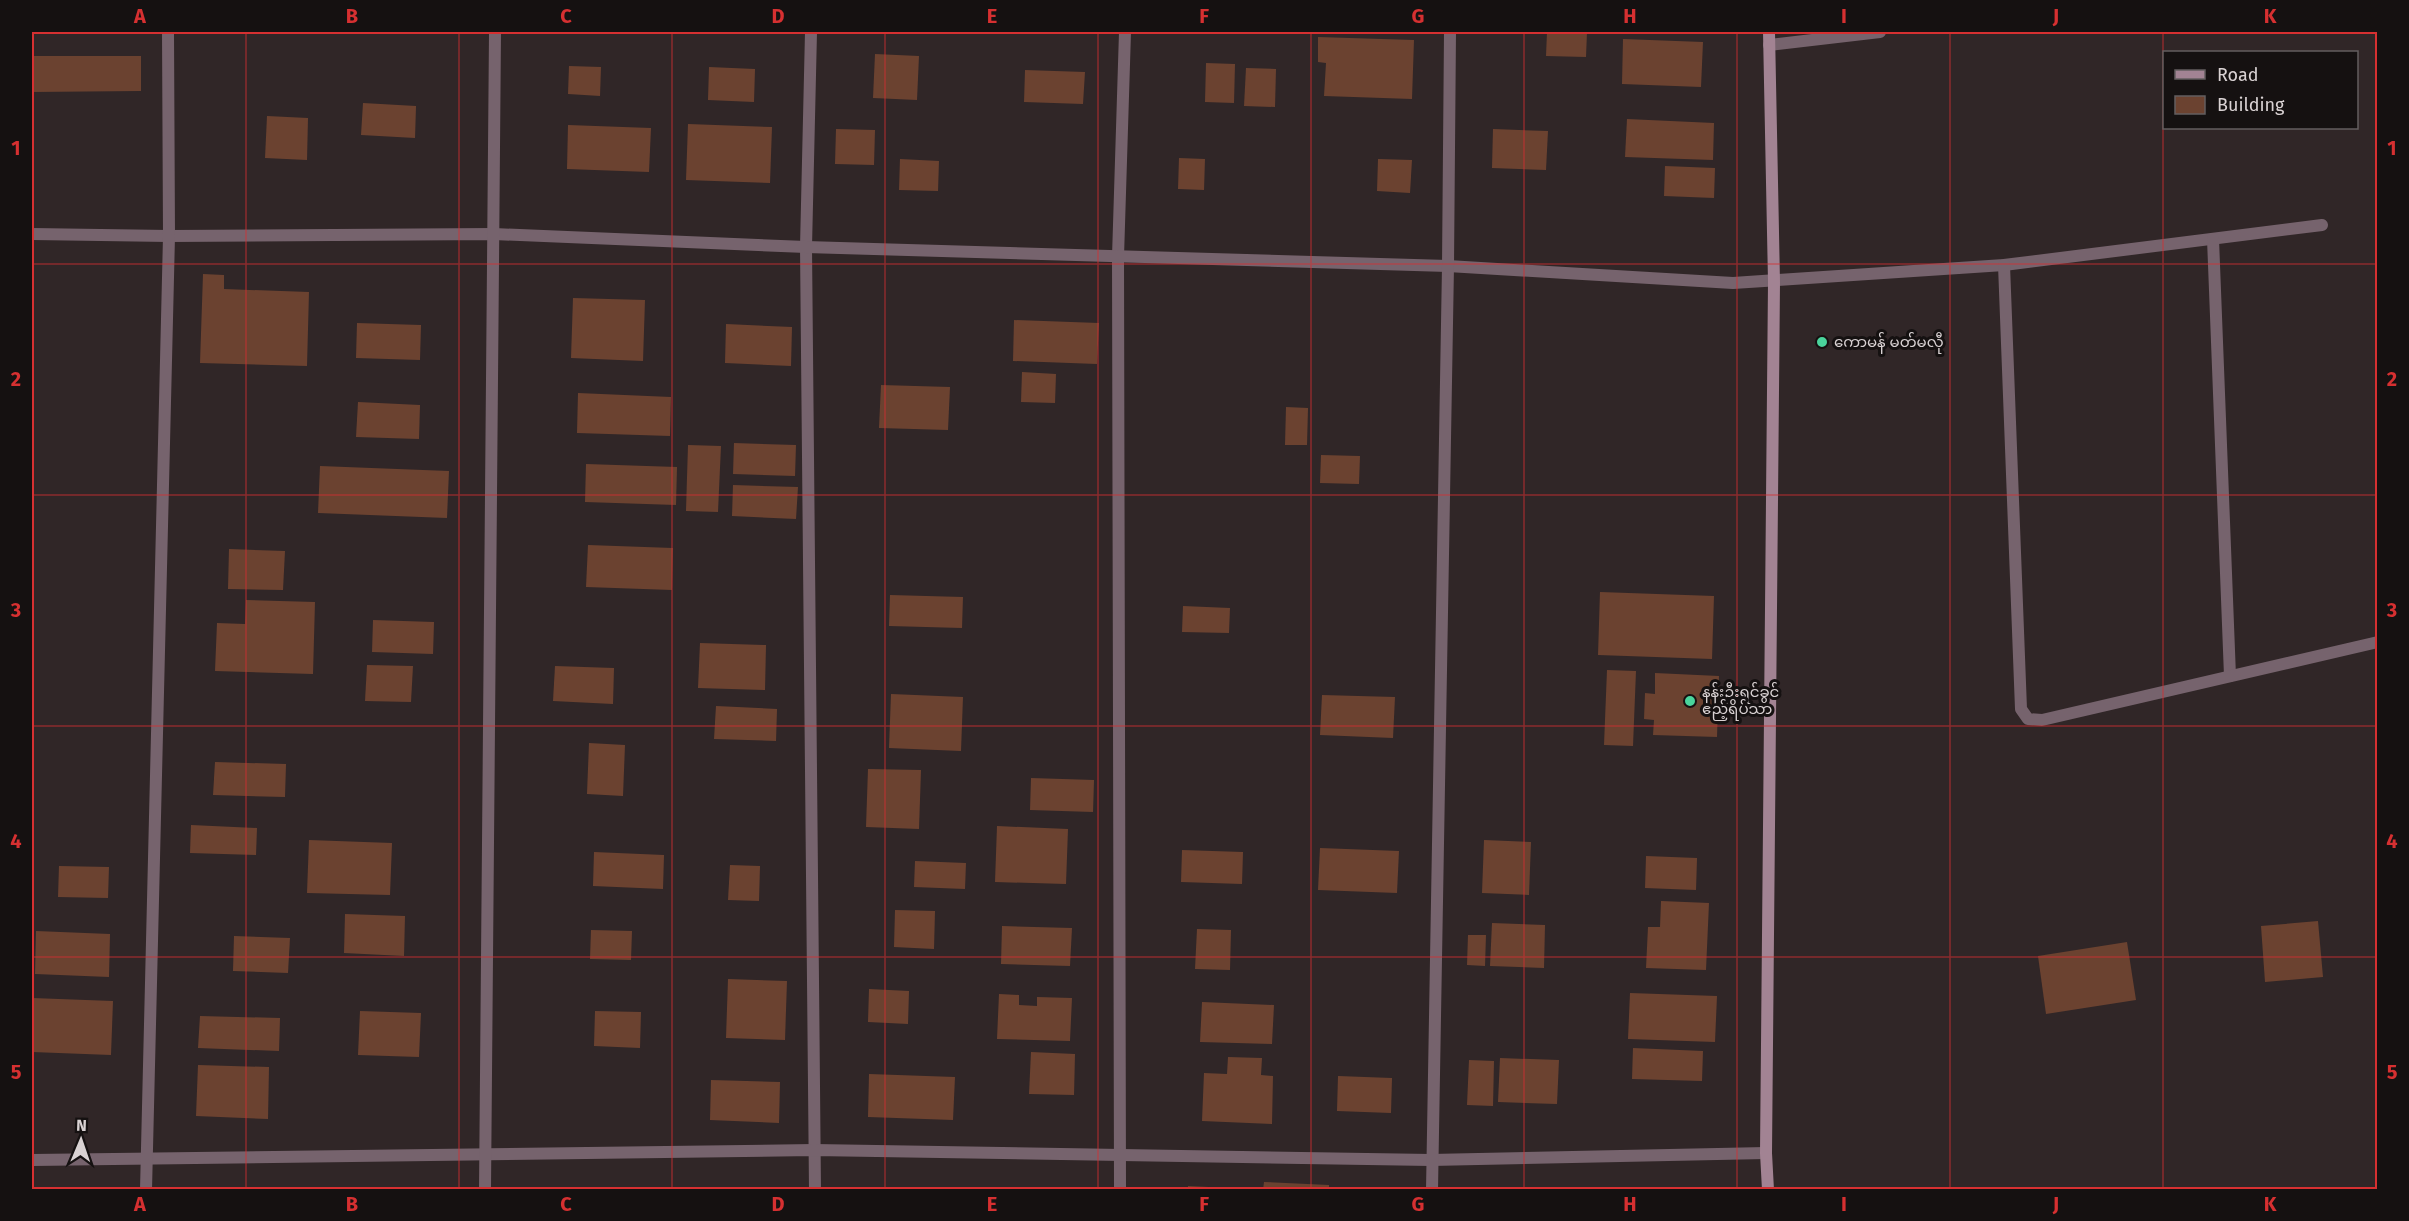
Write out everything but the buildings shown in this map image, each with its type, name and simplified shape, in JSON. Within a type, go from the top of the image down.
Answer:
[{"type":"main road","points":[[1768,1190],[1766,1153],[1774,282],[1769,32]]},
{"type":"street","points":[[146,1190],[169,236],[168,32]]},
{"type":"street","points":[[485,1190],[495,32]]},
{"type":"street","points":[[812,32],[806,247],[814,1190]]},
{"type":"street","points":[[1120,1190],[1118,257],[1125,32]]},
{"type":"street","points":[[1432,1190],[1450,32]]},
{"type":"street","points":[[1769,45],[1880,32]]},
{"type":"street","points":[[32,234],[169,236],[494,234],[806,247],[1448,266],[1732,283],[2004,265],[2322,225]]},
{"type":"street","points":[[2213,239],[2230,676]]},
{"type":"street","points":[[2004,265],[2020,709],[2028,719],[2042,720],[2378,642]]},
{"type":"street","points":[[32,1160],[486,1156],[814,1150],[1431,1160],[1766,1153]]},
{"type":"place","name":"ကောမန် မတ်မလီု","points":[[1822,342]]},
{"type":"place","name":"နန်းဦးရင်ခွင် ဧည့်ရိပ်သာ","points":[[1690,701]]}]
